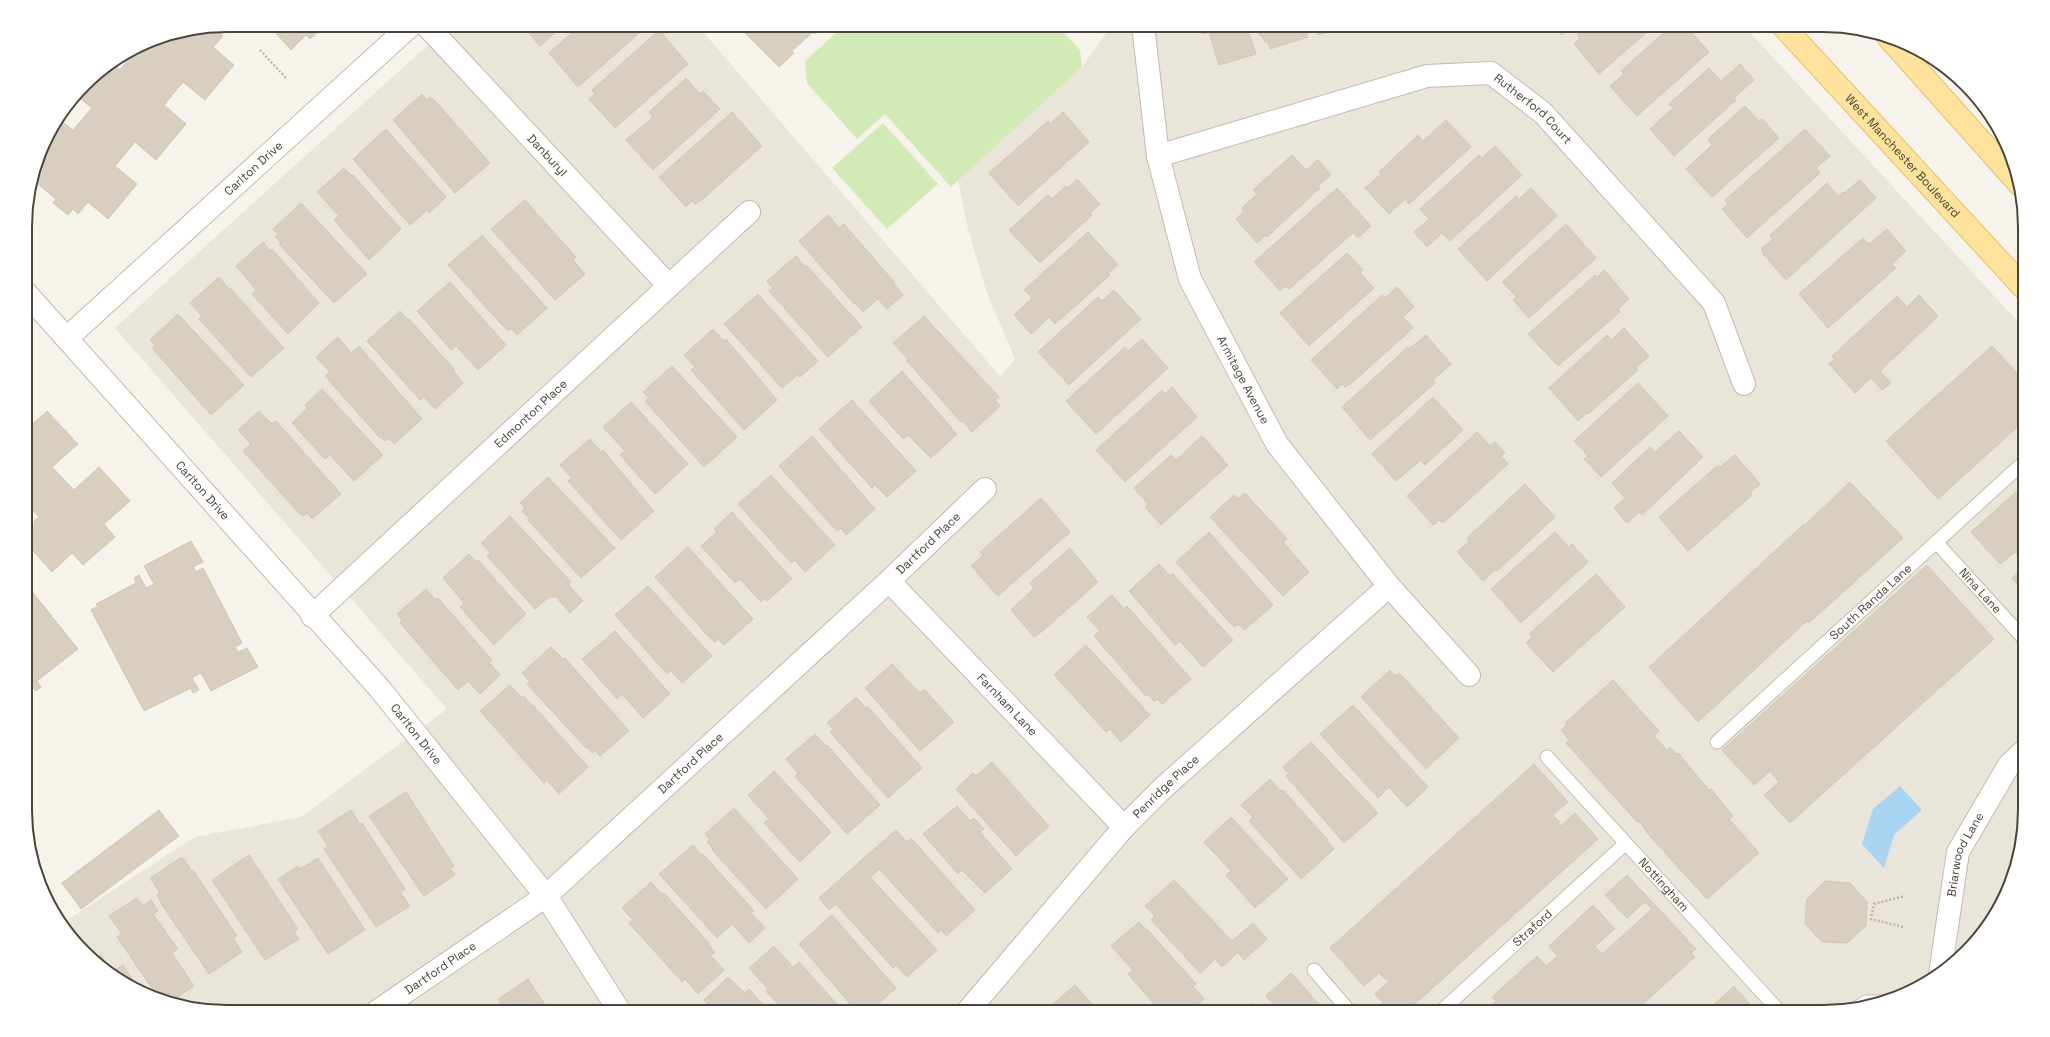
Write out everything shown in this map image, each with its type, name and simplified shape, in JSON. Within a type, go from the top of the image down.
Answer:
[{"type":"main road","name":"West Manchester Boulevard","points":[[1788,32],[2018,281]]},
{"type":"main road","points":[[1895,46],[2011,175]]},
{"type":"street","name":"Carlton Drive","points":[[404,32],[67,338],[312,616],[380,689],[546,896],[616,1005]]},
{"type":"street","name":"Danburyl","points":[[433,32],[669,286]]},
{"type":"street","name":"Armitage Avenue","points":[[1144,32],[1158,156],[1190,278],[1277,444],[1389,586],[1469,675]]},
{"type":"street","name":"Rutherford Court","points":[[1158,156],[1427,76],[1491,73],[1543,113],[1714,303],[1744,384]]},
{"type":"street","name":"Edmonton Place","points":[[312,616],[749,212]]},
{"type":"street","points":[[32,300],[67,338]]},
{"type":"street","name":"Dartford Place","points":[[386,1005],[546,896],[890,581],[985,489]]},
{"type":"street","name":"Farnham Lane","points":[[890,581],[1124,827]]},
{"type":"street","name":"Penridge Place","points":[[973,1005],[1124,827],[1163,788],[1389,586]]},
{"type":"street","name":"Briarwood Lane","points":[[1941,966],[1958,852],[2009,765],[2018,757]]},
{"type":"lane","name":"South Randa Lane","points":[[1717,742],[2018,467]]},
{"type":"lane","name":"Nina Lane","points":[[1936,542],[2018,633]]},
{"type":"lane","name":"Nottingham","points":[[1547,758],[1774,1005]]},
{"type":"lane","name":"Straford","points":[[1448,1005],[1625,844]]},
{"type":"lane","points":[[1314,970],[1344,1005]]},
{"type":"path","points":[[260,50],[287,79]]},
{"type":"path","points":[[1904,927],[1871,919],[1874,904],[1905,896]]},
{"type":"shaded area","points":[[442,32],[703,32],[1000,376],[1015,359],[987,293],[968,229],[958,180],[1082,67],[1107,32],[1749,32],[2018,322],[2018,823],[2008,873],[1992,908],[1978,929],[1952,957],[1942,965],[1921,979],[1886,995],[1836,1005],[214,1005],[164,995],[129,979],[108,965],[80,939],[66,921],[195,837],[301,817],[447,709],[115,328]]},
{"type":"green space","points":[[837,32],[1063,32],[1080,50],[1082,67],[951,187],[885,114],[857,139],[807,83],[805,61]]},
{"type":"green space","points":[[883,123],[938,184],[887,229],[832,168]]},
{"type":"water","points":[[1900,786],[1922,810],[1894,835],[1884,868],[1862,844],[1873,809]]},
{"type":"building","points":[[214,32],[219,32],[223,36],[213,47],[234,65],[205,100],[183,82],[164,105],[186,124],[156,160],[135,142],[115,166],[137,184],[108,219],[88,202],[78,214],[73,209],[68,215],[53,203],[56,199],[39,185],[40,183],[38,181],[40,174],[44,169],[41,166],[42,164],[63,122],[73,130],[92,108],[80,98],[98,80],[116,66],[120,70],[131,57],[164,42]]},
{"type":"building","points":[[275,32],[318,32],[310,39],[306,35],[291,50]]},
{"type":"building","points":[[528,32],[556,32],[540,46]]},
{"type":"building","points":[[573,32],[640,32],[578,87],[549,53]]},
{"type":"building","points":[[657,32],[661,32],[688,64],[615,128],[589,99],[595,94],[592,90]]},
{"type":"building","points":[[744,32],[813,32],[792,51],[794,53],[779,67]]},
{"type":"building","points":[[1209,32],[1248,32],[1256,54],[1219,65]]},
{"type":"building","points":[[1259,32],[1306,32],[1308,37],[1270,49],[1268,42],[1265,42],[1262,36],[1260,36]]},
{"type":"building","points":[[1317,32],[1328,32],[1318,35]]},
{"type":"building","points":[[1581,32],[1647,32],[1599,74],[1574,44],[1580,38],[1577,35]]},
{"type":"building","points":[[1664,32],[1691,32],[1709,52],[1637,116],[1610,86],[1624,74],[1621,71]]},
{"type":"building","points":[[1740,64],[1754,80],[1734,98],[1736,100],[1674,156],[1650,129],[1673,108],[1669,104],[1709,68],[1721,81]]},
{"type":"building","points":[[686,78],[700,94],[703,91],[720,109],[653,170],[626,140],[653,117],[649,112]]},
{"type":"building","points":[[422,94],[427,100],[430,97],[436,102],[490,163],[455,193],[393,120]]},
{"type":"building","points":[[1745,106],[1759,121],[1762,119],[1779,138],[1712,197],[1686,169],[1712,145],[1708,139]]},
{"type":"building","points":[[732,112],[762,146],[703,199],[695,204],[692,201],[686,207],[659,177]]},
{"type":"building","points":[[1063,112],[1089,142],[1018,206],[989,173],[1048,121],[1050,124]]},
{"type":"building","points":[[1446,120],[1471,147],[1409,204],[1405,199],[1389,214],[1365,188],[1381,174],[1379,172],[1418,135],[1423,141]]},
{"type":"building","points":[[386,129],[446,197],[429,213],[427,210],[410,225],[353,159]]},
{"type":"building","points":[[1805,129],[1830,156],[1816,168],[1820,173],[1747,238],[1722,209],[1728,204],[1725,200]]},
{"type":"building","points":[[1495,146],[1522,175],[1450,241],[1442,233],[1427,247],[1414,232],[1429,219],[1420,209],[1479,155],[1482,158]]},
{"type":"building","points":[[1292,155],[1306,170],[1318,160],[1331,175],[1318,186],[1320,188],[1267,237],[1266,235],[1257,243],[1236,219],[1244,211],[1242,208],[1257,194],[1253,190]]},
{"type":"building","points":[[344,168],[352,176],[353,175],[401,229],[369,260],[334,220],[339,216],[317,192]]},
{"type":"building","points":[[1077,179],[1100,204],[1090,213],[1092,215],[1040,263],[1009,230],[1048,195],[1052,199],[1066,186],[1068,188]]},
{"type":"building","points":[[1860,180],[1876,198],[1786,280],[1762,253],[1763,252],[1761,249],[1773,239],[1770,235],[1827,183],[1838,196]]},
{"type":"building","points":[[1337,188],[1371,226],[1358,238],[1353,233],[1289,289],[1286,286],[1280,291],[1254,262]]},
{"type":"building","points":[[1531,188],[1557,216],[1487,281],[1458,249],[1516,196],[1519,199]]},
{"type":"building","points":[[525,200],[576,257],[573,260],[585,274],[555,300],[491,229]]},
{"type":"building","points":[[301,203],[367,274],[334,303],[279,244],[281,243],[275,237],[278,234],[273,229]]},
{"type":"building","points":[[828,215],[839,228],[844,224],[895,283],[894,284],[903,295],[887,309],[878,299],[863,312],[855,303],[854,304],[799,241]]},
{"type":"building","points":[[1566,224],[1596,258],[1529,318],[1513,300],[1517,297],[1502,282]]},
{"type":"building","points":[[1887,229],[1906,251],[1892,264],[1896,268],[1828,328],[1799,294],[1863,238],[1869,244]]},
{"type":"building","points":[[1088,232],[1118,265],[1108,273],[1110,275],[1055,324],[1049,317],[1031,334],[1014,315],[1032,298],[1024,290]]},
{"type":"building","points":[[482,235],[547,308],[517,335],[511,328],[509,331],[502,325],[448,265]]},
{"type":"building","points":[[263,242],[270,251],[272,249],[319,303],[288,334],[252,294],[256,290],[236,266]]},
{"type":"building","points":[[1347,253],[1363,270],[1360,273],[1374,288],[1309,346],[1280,313]]},
{"type":"building","points":[[796,256],[806,267],[807,266],[862,327],[828,357],[769,291],[773,288],[767,281]]},
{"type":"building","points":[[1604,270],[1629,299],[1618,309],[1620,312],[1558,366],[1528,334],[1595,275],[1597,277]]},
{"type":"building","points":[[219,277],[284,348],[251,377],[199,319],[202,316],[190,303]]},
{"type":"building","points":[[450,282],[506,345],[478,370],[456,346],[451,350],[417,311]]},
{"type":"building","points":[[1397,287],[1414,307],[1403,317],[1413,328],[1353,382],[1345,387],[1342,384],[1337,389],[1311,360],[1382,295],[1385,298]]},
{"type":"building","points":[[1114,290],[1141,319],[1069,385],[1038,352],[1098,297],[1102,301]]},
{"type":"building","points":[[758,294],[818,361],[800,377],[797,375],[782,388],[724,324]]},
{"type":"building","points":[[1919,295],[1938,316],[1880,371],[1891,383],[1882,390],[1871,378],[1855,393],[1829,364],[1835,358],[1832,356],[1897,296],[1907,307]]},
{"type":"building","points":[[400,311],[454,369],[453,370],[463,383],[435,409],[424,397],[420,400],[367,341]]},
{"type":"building","points":[[178,314],[244,385],[211,415],[152,348],[155,346],[150,340]]},
{"type":"building","points":[[924,316],[999,397],[995,400],[1000,406],[972,432],[962,420],[961,422],[906,360],[908,359],[893,343]]},
{"type":"building","points":[[1624,328],[1649,356],[1636,367],[1638,370],[1578,421],[1549,388],[1607,335],[1611,340]]},
{"type":"building","points":[[713,329],[724,341],[726,339],[777,400],[744,430],[691,370],[695,367],[684,355]]},
{"type":"building","points":[[1426,335],[1451,364],[1433,380],[1435,383],[1370,440],[1342,407],[1408,347],[1409,349]]},
{"type":"building","points":[[338,337],[351,353],[359,346],[422,419],[394,444],[389,438],[385,441],[381,437],[380,438],[325,376],[330,372],[316,357]]},
{"type":"building","points":[[1142,339],[1168,368],[1096,434],[1066,401],[1125,347],[1128,351]]},
{"type":"building","points":[[1992,346],[2018,374],[2018,426],[1938,499],[1886,441]]},
{"type":"building","points":[[672,366],[737,437],[704,467],[645,401],[649,398],[643,392]]},
{"type":"building","points":[[902,371],[957,434],[931,458],[908,435],[903,439],[869,401]]},
{"type":"building","points":[[1638,383],[1668,416],[1601,477],[1584,459],[1588,456],[1574,441]]},
{"type":"building","points":[[1172,387],[1197,417],[1125,482],[1096,450],[1162,390],[1165,394]]},
{"type":"building","points":[[322,389],[383,455],[354,481],[330,455],[325,459],[292,423],[307,408],[305,405]]},
{"type":"building","points":[[1433,397],[1463,430],[1425,465],[1421,460],[1396,481],[1372,454]]},
{"type":"building","points":[[852,400],[916,471],[887,497],[875,485],[872,488],[819,429]]},
{"type":"building","points":[[631,402],[688,464],[655,494],[620,455],[625,451],[603,427]]},
{"type":"building","points":[[47,411],[78,444],[52,467],[74,490],[99,467],[130,501],[104,524],[115,537],[83,565],[72,553],[52,572],[32,550],[32,526],[35,523],[34,521],[39,517],[32,509],[32,425]]},
{"type":"building","points":[[259,411],[272,424],[276,421],[341,494],[312,519],[307,513],[303,516],[297,511],[243,451],[251,444],[238,430]]},
{"type":"building","points":[[1679,431],[1703,457],[1642,515],[1639,512],[1627,523],[1614,508],[1625,498],[1612,483],[1650,447],[1655,452]]},
{"type":"building","points":[[1477,432],[1490,446],[1495,442],[1505,453],[1501,456],[1508,464],[1450,517],[1442,523],[1439,520],[1433,525],[1407,496]]},
{"type":"building","points":[[812,436],[875,509],[846,535],[841,528],[838,531],[832,526],[779,466]]},
{"type":"building","points":[[1202,436],[1228,465],[1161,525],[1145,507],[1148,504],[1134,488],[1171,455],[1176,460]]},
{"type":"building","points":[[590,439],[601,452],[603,450],[654,511],[621,540],[568,481],[572,478],[560,465]]},
{"type":"building","points":[[1735,455],[1760,484],[1750,493],[1752,495],[1688,551],[1659,517],[1718,465],[1720,467]]},
{"type":"building","points":[[771,475],[835,545],[805,572],[795,560],[791,563],[738,504]]},
{"type":"building","points":[[548,477],[615,548],[581,578],[528,520],[529,518],[522,511],[525,508],[520,503]]},
{"type":"building","points":[[1850,482],[1903,538],[1809,623],[1807,621],[1698,722],[1649,667]]},
{"type":"building","points":[[1525,484],[1555,517],[1497,571],[1495,570],[1483,581],[1457,552],[1469,541],[1467,538]]},
{"type":"building","points":[[2018,490],[2018,555],[2015,552],[2000,564],[1971,532]]},
{"type":"building","points":[[1245,493],[1287,539],[1283,542],[1309,572],[1283,596],[1210,517],[1234,495],[1238,499]]},
{"type":"building","points":[[1041,498],[1070,532],[998,596],[971,566],[983,555],[980,552]]},
{"type":"building","points":[[732,512],[792,579],[767,601],[765,598],[761,602],[740,579],[735,583],[701,546],[717,532],[714,529]]},
{"type":"building","points":[[510,516],[571,582],[568,584],[583,601],[570,613],[555,596],[552,598],[550,596],[535,609],[487,556],[490,553],[481,543]]},
{"type":"building","points":[[1209,532],[1273,605],[1245,630],[1238,624],[1235,627],[1229,622],[1176,562]]},
{"type":"building","points":[[1555,532],[1569,547],[1572,544],[1588,562],[1521,623],[1491,589]]},
{"type":"building","points":[[191,541],[203,562],[193,567],[196,572],[203,568],[242,643],[235,647],[238,652],[247,648],[258,667],[211,691],[201,673],[192,678],[199,690],[193,693],[191,688],[144,711],[91,610],[98,606],[96,604],[136,583],[134,578],[139,575],[146,588],[154,584],[144,566]]},
{"type":"building","points":[[688,547],[753,619],[724,645],[718,639],[715,642],[708,636],[655,577]]},
{"type":"building","points":[[1070,548],[1098,582],[1044,630],[1034,637],[1011,610],[1034,588],[1030,583]]},
{"type":"building","points":[[469,554],[476,562],[478,560],[526,614],[494,645],[460,607],[464,603],[443,578]]},
{"type":"building","points":[[1159,564],[1170,576],[1173,574],[1233,640],[1203,667],[1180,641],[1175,645],[1129,591]]},
{"type":"building","points":[[1927,565],[1994,639],[1790,823],[1764,795],[1779,782],[1770,771],[1754,785],[1722,750]]},
{"type":"building","points":[[2018,573],[2018,585],[2012,578]]},
{"type":"building","points":[[1596,574],[1625,607],[1553,672],[1526,643],[1532,637],[1529,634]]},
{"type":"building","points":[[648,586],[712,656],[682,683],[671,671],[667,674],[615,615]]},
{"type":"building","points":[[426,589],[436,600],[438,598],[492,660],[489,662],[500,675],[480,694],[468,681],[458,690],[400,623],[402,620],[397,614]]},
{"type":"building","points":[[32,592],[78,649],[37,681],[41,687],[36,691],[32,687]]},
{"type":"building","points":[[1112,595],[1124,609],[1127,606],[1191,679],[1162,704],[1157,699],[1154,701],[1148,694],[1146,696],[1094,636],[1100,631],[1087,617]]},
{"type":"building","points":[[615,631],[670,694],[643,718],[622,694],[617,699],[582,659]]},
{"type":"building","points":[[1086,645],[1150,715],[1121,742],[1110,729],[1106,732],[1054,675]]},
{"type":"building","points":[[551,647],[563,659],[565,658],[629,731],[600,756],[595,750],[592,753],[587,747],[586,748],[527,684],[530,682],[522,673]]},
{"type":"building","points":[[892,664],[920,693],[924,689],[954,722],[920,751],[865,688]]},
{"type":"building","points":[[1390,670],[1395,676],[1399,673],[1459,738],[1426,769],[1361,697]]},
{"type":"building","points":[[1613,680],[1659,731],[1654,736],[1667,750],[1670,747],[1677,754],[1678,753],[1709,790],[1711,789],[1733,816],[1729,819],[1759,853],[1707,899],[1648,834],[1640,822],[1638,823],[1566,743],[1569,740],[1561,730],[1567,725],[1565,723]]},
{"type":"building","points":[[510,685],[522,698],[524,696],[532,706],[533,705],[588,767],[559,794],[547,780],[544,783],[480,711]]},
{"type":"building","points":[[856,697],[866,708],[868,707],[922,768],[888,798],[830,732],[833,729],[827,723]]},
{"type":"building","points":[[1353,705],[1428,787],[1407,807],[1389,787],[1378,798],[1320,734]]},
{"type":"building","points":[[815,734],[826,746],[827,745],[880,805],[847,834],[795,776],[798,773],[786,759]]},
{"type":"building","points":[[1311,742],[1378,813],[1344,843],[1286,776],[1289,774],[1283,767]]},
{"type":"building","points":[[992,762],[1049,826],[1016,856],[956,789],[973,773],[976,776]]},
{"type":"building","points":[[1534,764],[1568,802],[1553,815],[1560,822],[1558,824],[1561,826],[1575,813],[1598,839],[1414,1005],[1385,1005],[1375,994],[1389,981],[1379,973],[1364,986],[1330,948]]},
{"type":"building","points":[[774,771],[831,832],[800,862],[764,823],[769,819],[748,795]]},
{"type":"building","points":[[1270,779],[1281,791],[1283,790],[1328,840],[1327,841],[1334,849],[1301,879],[1249,821],[1253,817],[1241,805]]},
{"type":"building","points":[[406,792],[454,866],[450,868],[455,875],[424,896],[369,816]]},
{"type":"building","points":[[957,806],[970,821],[974,818],[984,829],[980,832],[1012,869],[985,893],[962,870],[958,874],[923,834]]},
{"type":"building","points":[[734,808],[798,879],[766,909],[712,850],[713,849],[707,842],[710,840],[705,834]]},
{"type":"building","points":[[159,810],[179,836],[81,909],[62,883]]},
{"type":"building","points":[[351,810],[360,824],[362,823],[405,889],[400,892],[410,906],[376,927],[324,849],[328,846],[318,831]]},
{"type":"building","points":[[1231,817],[1288,879],[1255,908],[1226,875],[1231,871],[1204,842]]},
{"type":"building","points":[[896,830],[907,842],[911,838],[975,910],[946,936],[941,930],[938,933],[879,869],[870,877],[937,950],[907,977],[896,965],[893,968],[836,904],[829,910],[819,898],[857,864],[865,873],[866,872],[858,863]]},
{"type":"building","points":[[693,845],[701,855],[703,854],[754,911],[751,913],[765,928],[749,943],[732,924],[717,938],[659,874]]},
{"type":"building","points":[[249,855],[298,929],[294,932],[299,939],[265,960],[212,880]]},
{"type":"building","points":[[182,857],[192,871],[193,870],[237,936],[233,938],[242,952],[209,974],[162,905],[157,894],[160,893],[150,878]]},
{"type":"building","points":[[318,858],[365,930],[328,954],[278,879],[298,866],[300,869]]},
{"type":"building","points":[[1627,875],[1696,949],[1691,953],[1695,957],[1642,1005],[1492,1005],[1496,1001],[1492,997],[1537,956],[1546,966],[1558,956],[1549,946],[1593,905],[1615,929],[1595,946],[1602,954],[1652,909],[1645,902],[1627,918],[1605,895]]},
{"type":"building","points":[[1174,880],[1232,941],[1253,923],[1267,939],[1244,960],[1238,952],[1222,967],[1215,959],[1200,973],[1151,920],[1155,916],[1145,906]]},
{"type":"building","points":[[1825,881],[1850,883],[1867,902],[1866,926],[1847,943],[1822,942],[1805,924],[1807,899]]},
{"type":"building","points":[[651,882],[662,894],[664,893],[709,943],[708,944],[715,952],[711,956],[724,970],[698,994],[685,979],[682,982],[629,923],[633,920],[622,908]]},
{"type":"building","points":[[137,898],[143,906],[151,900],[158,911],[153,914],[178,949],[172,953],[194,986],[176,998],[154,991],[117,937],[122,934],[109,916]]},
{"type":"building","points":[[832,915],[896,988],[877,1005],[855,1005],[853,1003],[851,1005],[799,944]]},
{"type":"building","points":[[1139,922],[1196,984],[1193,986],[1204,999],[1198,1005],[1155,1005],[1128,974],[1133,970],[1111,946]]},
{"type":"building","points":[[774,946],[793,967],[799,962],[838,1005],[779,1005],[766,991],[768,989],[749,968]]},
{"type":"building","points":[[101,955],[107,964],[98,957]]},
{"type":"building","points":[[123,965],[133,981],[115,970]]},
{"type":"building","points":[[1291,973],[1320,1005],[1274,1005],[1266,996]]},
{"type":"building","points":[[728,977],[745,993],[749,989],[764,1005],[707,1005],[704,1000]]},
{"type":"building","points":[[528,979],[545,1005],[501,1005],[498,999]]},
{"type":"building","points":[[1075,985],[1093,1005],[1052,1005]]},
{"type":"building","points":[[1734,986],[1751,1005],[1714,1005]]}]
